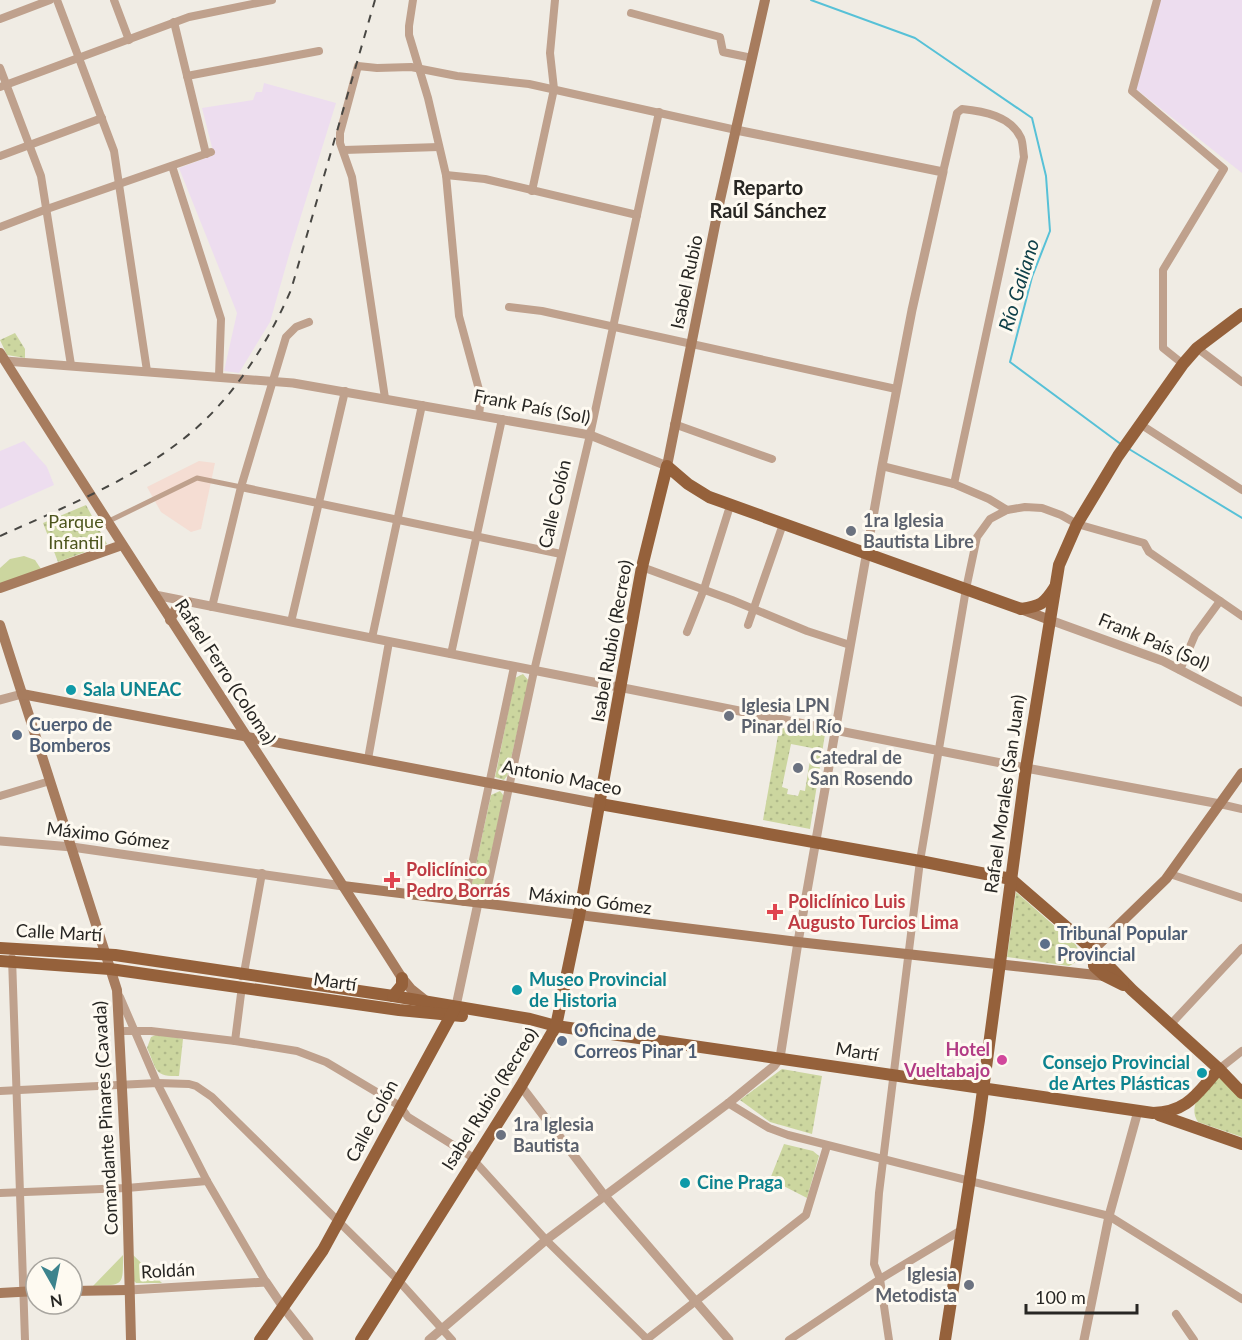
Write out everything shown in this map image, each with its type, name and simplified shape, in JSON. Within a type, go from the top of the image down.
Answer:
[{"type":"main road","name":"Isabel Rubio","points":[[667,466],[765,0]]},
{"type":"main road","name":"Rafael Morales (San Juan)","points":[[945,1340],[983,1089],[1026,768],[1059,565],[1077,524],[1118,456],[1183,364],[1197,348],[1242,314]]},
{"type":"main road","name":"Rafael Ferro (Coloma)","points":[[2,359],[261,757],[410,994]]},
{"type":"main road","name":"Frank País (Sol)","points":[[667,466],[697,490],[730,506],[866,552],[1021,609]]},
{"type":"main road","name":"Isabel Rubio (Recreo)","points":[[361,1340],[521,1086],[556,1026],[622,687],[642,567],[667,466]]},
{"type":"main road","points":[[0,588],[122,545]]},
{"type":"main road","points":[[1021,609],[1038,606],[1047,601],[1055,587]]},
{"type":"main road","points":[[170,620],[178,605],[187,602]]},
{"type":"main road","points":[[1021,609],[1050,620]]},
{"type":"main road","name":"Comandante Pinares (Cavada)","points":[[0,625],[72,847],[111,955],[110,969],[117,990],[120,1031],[131,1340]]},
{"type":"main road","name":"Antonio Maceo","points":[[22,694],[510,788],[1011,879],[1093,950],[1132,990],[1242,1093]]},
{"type":"main road","points":[[221,732],[229,723],[230,712]]},
{"type":"main road","points":[[261,757],[264,746],[274,742]]},
{"type":"main road","points":[[1093,950],[1170,874],[1242,773]]},
{"type":"main road","name":"Máximo Gómez","points":[[343,886],[798,942],[1105,976]]},
{"type":"main road","name":"Calle Martí","points":[[6,948],[111,955]]},
{"type":"main road","name":"Antonio Maceo","points":[[1093,950],[1094,966],[1105,976],[1132,990]]},
{"type":"main road","name":"Martí","points":[[111,955],[393,996],[410,994],[450,1011]]},
{"type":"main road","name":"Calle Martí","points":[[6,962],[110,969]]},
{"type":"main road","name":"Martí","points":[[110,969],[399,1010],[450,1011],[530,1019],[556,1026],[1153,1113]]},
{"type":"main road","points":[[393,996],[402,985],[402,978]]},
{"type":"main road","points":[[399,1010],[410,994]]},
{"type":"main road","name":"Calle Colón","points":[[260,1340],[323,1250],[400,1106],[446,1026],[450,1011]]},
{"type":"main road","points":[[1153,1113],[1169,1112],[1184,1106],[1219,1069]]},
{"type":"main road","points":[[1184,1106],[1184,1115],[1190,1125]]},
{"type":"main road","points":[[1153,1113],[1242,1144]]},
{"type":"main road","name":"Roldán","points":[[84,1291],[129,1290]]},
{"type":"main road","points":[[0,1293],[23,1292]]},
{"type":"street","points":[[0,19],[50,0]]},
{"type":"street","points":[[57,0],[114,151],[117,184],[147,371]]},
{"type":"street","points":[[114,0],[129,40]]},
{"type":"street","points":[[3,86],[189,17],[272,0]]},
{"type":"street","points":[[413,0],[409,26],[446,175],[459,316],[481,397],[479,415]]},
{"type":"street","points":[[532,191],[554,88],[550,53],[555,0]]},
{"type":"street","points":[[1157,0],[1132,91],[1224,170],[1162,270],[1163,348],[1183,364]]},
{"type":"street","points":[[631,13],[720,37],[723,52],[752,58]]},
{"type":"street","points":[[0,227],[209,153],[174,22]]},
{"type":"street","points":[[187,76],[319,51]]},
{"type":"street","points":[[385,398],[352,177],[340,143],[340,133],[358,66],[411,67],[554,88],[736,130],[943,171]]},
{"type":"street","points":[[0,68],[3,86],[41,176],[71,365]]},
{"type":"street","points":[[429,1340],[546,1240],[728,1102],[780,1058],[834,729],[896,389],[943,171],[957,113],[962,109],[978,111],[1009,122],[1021,138],[1024,157],[954,484]]},
{"type":"street","name":"Calle Colón","points":[[450,1011],[481,904],[510,788],[534,671],[590,435],[659,112]]},
{"type":"street","points":[[0,156],[102,118]]},
{"type":"street","points":[[344,150],[439,147]]},
{"type":"street","points":[[172,166],[221,319],[219,376]]},
{"type":"street","points":[[446,175],[485,179],[637,214]]},
{"type":"street","points":[[509,307],[542,311],[896,389]]},
{"type":"street","points":[[212,607],[242,487],[286,337],[297,327],[309,322]]},
{"type":"street","points":[[1197,348],[1242,382]]},
{"type":"street","name":"Frank País (Sol)","points":[[2,359],[273,380],[345,391],[590,435],[667,466]]},
{"type":"street","points":[[291,622],[345,391]]},
{"type":"street","points":[[372,638],[422,405]]},
{"type":"street","points":[[451,654],[502,418]]},
{"type":"street","points":[[674,424],[772,459]]},
{"type":"street","points":[[1140,424],[1242,490]]},
{"type":"street","points":[[882,466],[954,484],[989,499],[1007,510]]},
{"type":"street","points":[[107,522],[197,478],[561,554]]},
{"type":"street","points":[[687,632],[704,589],[730,506]]},
{"type":"street","points":[[889,1340],[880,1279],[874,1264],[883,1159],[920,861],[977,537],[990,519],[1007,510],[1025,507],[1042,508],[1077,524],[1144,543],[1149,552],[1242,616]]},
{"type":"street","points":[[748,625],[783,524]]},
{"type":"street","points":[[642,567],[704,589],[807,631],[850,645]]},
{"type":"street","points":[[155,595],[938,751],[1242,809]]},
{"type":"street","points":[[1180,669],[1195,635],[1220,601]]},
{"type":"street","name":"Frank País (Sol)","points":[[1050,620],[1163,661],[1242,702]]},
{"type":"street","points":[[368,759],[389,642]]},
{"type":"street","points":[[464,902],[514,667]]},
{"type":"street","name":"Antonio Maceo","points":[[0,700],[22,694]]},
{"type":"street","points":[[0,796],[50,781]]},
{"type":"street","name":"Máximo Gómez","points":[[0,841],[72,847],[343,886]]},
{"type":"street","points":[[235,1041],[242,987],[238,980],[244,973],[262,873]]},
{"type":"street","points":[[1170,874],[1242,898]]},
{"type":"street","points":[[6,948],[18,1091],[25,1340]]},
{"type":"street","points":[[1170,1025],[1242,948]]},
{"type":"street","points":[[117,990],[157,1083],[207,1181],[266,1282],[309,1340]]},
{"type":"street","points":[[120,1031],[151,1031],[297,1051],[316,1058],[400,1106],[408,1117],[469,1155],[546,1240],[647,1340],[806,1215],[827,1146]]},
{"type":"street","points":[[141,1044],[145,1035],[151,1031]]},
{"type":"street","points":[[1219,1069],[1242,1051]]},
{"type":"street","points":[[0,1091],[157,1083],[183,1083],[196,1086],[206,1092],[398,1280],[452,1340]]},
{"type":"street","points":[[521,1086],[604,1195],[729,1340]]},
{"type":"street","points":[[728,1102],[769,1128],[827,1146],[1109,1216],[1242,1299]]},
{"type":"street","points":[[1084,1340],[1109,1216],[1138,1111]]},
{"type":"street","points":[[0,1193],[127,1188],[207,1181]]},
{"type":"street","points":[[789,1340],[880,1279],[963,1228]]},
{"type":"street","name":"Roldán","points":[[129,1290],[266,1282]]},
{"type":"street","points":[[1176,1314],[1194,1340]]},
{"type":"shaded area","points":[[1159,0],[1242,0],[1242,173],[1136,89]]},
{"type":"shaded area","points":[[264,83],[336,103],[270,322],[239,373],[224,371],[237,313],[179,168],[214,155],[202,108],[253,100],[256,92],[262,92]]},
{"type":"shaded area","points":[[24,441],[47,467],[54,485],[0,509],[0,451]]},
{"type":"shaded area","points":[[199,461],[215,463],[201,529],[191,532],[161,512],[147,487]]},
{"type":"green space","points":[[15,333],[25,349],[25,358],[7,355],[0,340]]},
{"type":"green space","name":"Parque Infantil","points":[[86,505],[107,544],[58,562],[43,523]]},
{"type":"green space","points":[[24,556],[35,560],[41,569],[0,584],[0,568],[10,559]]},
{"type":"green space","points":[[523,674],[529,681],[507,776],[504,780],[495,777],[515,678]]},
{"type":"green space","points":[[780,724],[825,734],[810,829],[763,820]],"holes":[[[791,744],[812,748],[805,791],[800,790],[798,796],[787,794],[788,789],[782,787]]]},
{"type":"green space","points":[[500,791],[504,796],[482,894],[472,897],[470,892],[491,795]]},
{"type":"green space","points":[[1016,892],[1075,944],[1081,953],[1078,961],[1069,966],[1007,957]]},
{"type":"green space","points":[[158,1034],[183,1039],[179,1076],[164,1075],[155,1066],[147,1048],[151,1037]]},
{"type":"green space","points":[[782,1069],[822,1076],[812,1134],[770,1122],[740,1100]]},
{"type":"green space","points":[[1219,1078],[1224,1079],[1242,1099],[1242,1137],[1198,1122],[1195,1116],[1194,1110],[1198,1097],[1207,1085]]},
{"type":"green space","points":[[784,1144],[813,1151],[819,1156],[807,1198],[770,1179]]},
{"type":"green space","points":[[131,1253],[162,1283],[136,1283],[133,1280]]},
{"type":"green space","points":[[123,1255],[123,1273],[120,1282],[93,1286]]},
{"type":"waterway","name":"Río Galiano","points":[[811,0],[915,38],[1032,118],[1046,176],[1050,231],[1032,277],[1010,362],[1122,445]]},
{"type":"waterway","name":"Río Galiano","points":[[1129,449],[1242,518]]},
{"type":"railway","points":[[0,536],[81,500],[135,472],[160,456],[206,419],[232,391],[255,359],[291,290],[375,0]]},
{"type":"place","name":"1ra Iglesia Bautista Libre","points":[[851,531]]},
{"type":"place","name":"Sala UNEAC","points":[[71,690]]},
{"type":"place","name":"Iglesia LPN Pinar del Río","points":[[729,716]]},
{"type":"place","name":"Cuerpo de Bomberos","points":[[17,735]]},
{"type":"place","name":"Catedral de San Rosendo","points":[[798,768]]},
{"type":"place","name":"Policlínico Pedro Borrás","points":[[392,880]]},
{"type":"place","name":"Policlínico Luis Augusto Turcios Lima","points":[[775,912]]},
{"type":"place","name":"Tribunal Popular Provincial","points":[[1045,944]]},
{"type":"place","name":"Museo Provincial de Historia","points":[[517,990]]},
{"type":"place","name":"Oficina de Correos Pinar 1","points":[[562,1041]]},
{"type":"place","name":"Hotel Vueltabajo","points":[[1002,1060]]},
{"type":"place","name":"Consejo Provincial de Artes Plásticas","points":[[1202,1073]]},
{"type":"place","name":"1ra Iglesia Bautista","points":[[501,1135]]},
{"type":"place","name":"Cine Praga","points":[[685,1183]]},
{"type":"place","name":"Iglesia Metodista","points":[[969,1285]]},
{"type":"district","name":"Reparto Raúl Sánchez","points":[[768,200]]}]
